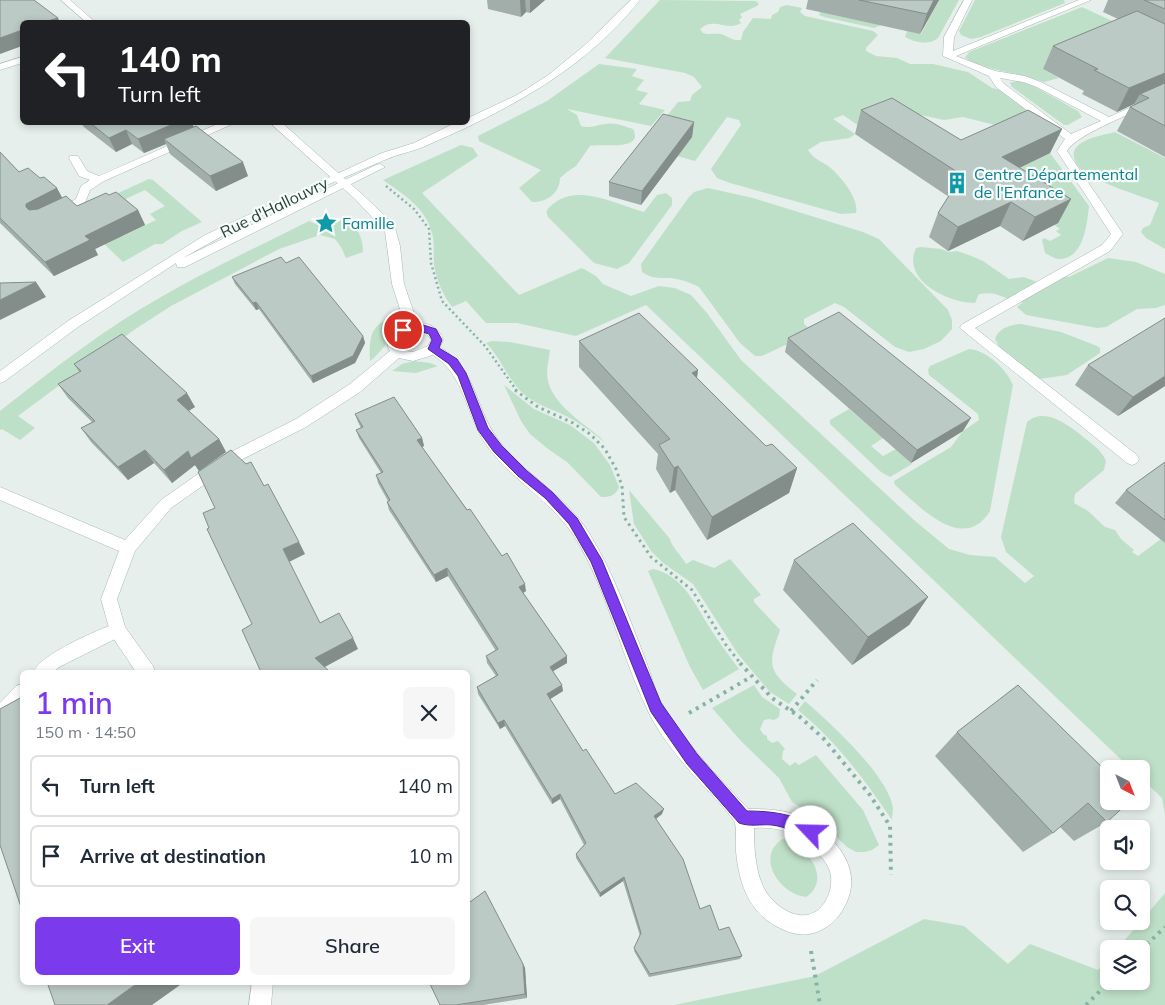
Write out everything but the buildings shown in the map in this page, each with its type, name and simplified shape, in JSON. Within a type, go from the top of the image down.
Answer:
[{"type":"street","points":[[64,0],[89,20]]},
{"type":"street","name":"Rue d'Hallouvry","points":[[470,121],[507,104],[560,71],[582,54],[636,0]]},
{"type":"street","points":[[948,56],[949,37],[968,0]]},
{"type":"street","points":[[948,56],[1082,1]]},
{"type":"street","points":[[948,56],[993,74],[1040,85],[1109,121]]},
{"type":"street","points":[[0,67],[20,61]]},
{"type":"street","points":[[993,74],[999,84],[1071,139]]},
{"type":"street","points":[[1132,459],[966,328],[1106,248],[1117,234],[1062,151],[1064,144],[1165,95]]},
{"type":"street","points":[[50,216],[81,202],[85,188],[100,179],[225,125]]},
{"type":"street","points":[[277,125],[346,185],[382,219],[391,231],[398,284],[412,327]]},
{"type":"street","name":"Rue d'Hallouvry","points":[[137,284],[346,185],[418,145],[461,125]]},
{"type":"street","name":"Rue d'Hallouvry","points":[[0,378],[73,324],[209,238],[336,177],[386,155],[418,145]]},
{"type":"street","points":[[74,158],[79,169],[86,176],[100,179]]},
{"type":"street","points":[[412,327],[422,327],[433,332],[437,340],[433,349],[415,357],[408,357],[397,352],[394,347],[395,338],[403,330],[412,327]]},
{"type":"street","points":[[433,349],[453,362],[463,375],[483,430],[498,449],[573,521],[596,560],[656,707],[667,726],[692,759],[744,818],[744,846],[748,873],[760,902],[781,920],[806,926],[824,917],[837,903],[842,886],[839,867],[828,850],[811,832],[795,823],[772,818],[744,818]]},
{"type":"street","points":[[146,670],[139,663],[117,630],[109,599],[128,548],[166,504],[230,459],[301,423],[355,388],[397,352]]},
{"type":"street","points":[[0,493],[128,548]]},
{"type":"street","points":[[44,670],[53,661],[117,630]]},
{"type":"street","points":[[0,715],[20,694]]},
{"type":"street","points":[[260,1005],[263,985]]},
{"type":"path","points":[[384,184],[414,209],[429,229],[431,263],[442,301],[485,346],[513,388],[538,407],[573,423],[590,434],[605,449],[616,469],[622,486],[624,517],[651,557],[692,590],[726,645],[751,677],[772,698],[800,717],[824,739],[870,795],[890,826],[891,875]]},
{"type":"path","points":[[667,726],[751,677]]},
{"type":"path","points":[[791,711],[817,680]]},
{"type":"path","points":[[806,926],[820,1005]]},
{"type":"path","points":[[1150,941],[1165,927]]},
{"type":"path","points":[[1086,1005],[1101,990]]},
{"type":"green space","points":[[660,0],[756,1],[759,4],[757,6],[740,14],[742,17],[739,20],[741,23],[731,26],[711,24],[705,25],[700,29],[703,33],[721,34],[735,40],[741,40],[743,32],[753,18],[771,19],[772,15],[778,12],[780,7],[787,5],[802,8],[800,12],[805,16],[873,31],[878,35],[866,48],[866,51],[876,56],[897,58],[910,64],[933,64],[968,72],[992,88],[1010,92],[1046,126],[995,125],[963,117],[944,120],[916,114],[865,130],[843,115],[833,119],[855,134],[850,138],[821,142],[808,150],[843,180],[855,202],[856,213],[841,214],[730,183],[717,178],[711,169],[741,125],[739,120],[727,117],[695,161],[677,156],[692,137],[658,127],[678,102],[690,101],[692,95],[702,87],[694,77],[685,73],[605,58]]},
{"type":"green space","points":[[939,0],[959,0],[938,38],[926,43],[917,42],[905,37],[907,31],[921,34]]},
{"type":"green space","points":[[975,0],[1064,0],[1065,3],[981,37],[971,39],[961,35],[959,31]]},
{"type":"green space","points":[[1082,7],[1121,25],[1043,69],[1059,78],[1044,82],[980,66],[965,58],[969,52]]},
{"type":"green space","points":[[820,12],[881,25],[874,28],[824,17],[819,15]]},
{"type":"green space","points":[[599,64],[637,69],[632,76],[644,80],[636,90],[648,93],[639,104],[665,110],[651,126],[567,109],[577,115],[581,126],[591,127],[615,124],[633,129],[635,136],[633,141],[627,144],[590,146],[576,166],[560,178],[558,188],[551,196],[542,201],[532,202],[519,188],[541,170],[479,141],[478,136],[547,101]]},
{"type":"green space","points":[[1016,81],[1030,84],[1078,111],[1082,117],[1068,125],[1064,125],[1012,87],[1010,83]]},
{"type":"green space","points":[[1115,132],[1165,158],[1165,249],[1146,238],[1141,232],[1143,228],[1150,225],[1159,203],[1100,181],[1083,171],[1075,161],[1074,151],[1079,145],[1094,137]]},
{"type":"green space","points":[[461,145],[473,148],[478,156],[422,193],[519,295],[582,268],[596,276],[603,284],[631,296],[659,286],[675,288],[691,295],[707,313],[741,360],[914,520],[949,549],[970,555],[995,557],[1025,583],[1034,576],[1006,552],[1001,537],[1027,422],[1041,416],[1055,419],[1069,426],[1095,446],[1106,461],[1104,470],[1075,494],[1074,503],[1088,511],[1105,527],[1115,530],[1121,539],[1134,550],[1132,552],[1138,556],[1161,539],[1165,542],[1165,815],[1162,798],[1150,787],[1150,760],[1122,760],[646,305],[576,336],[517,323],[486,323],[466,301],[452,307],[436,276],[433,237],[425,216],[413,202],[383,180]]},
{"type":"green space","points":[[1050,153],[1089,206],[1085,231],[1079,247],[1074,253],[1059,259],[1045,253],[1042,240],[1044,238],[1050,241],[1061,235],[1056,231],[1060,229],[991,181]]},
{"type":"green space","points":[[149,179],[153,180],[202,222],[182,231],[162,244],[155,244],[123,262],[102,242],[120,233],[123,236],[156,220],[150,214],[165,206],[145,190],[98,212],[94,204]]},
{"type":"green space","points":[[708,188],[753,198],[863,232],[879,239],[948,310],[952,320],[952,329],[941,341],[924,349],[909,352],[895,347],[844,307],[835,303],[804,319],[804,324],[813,332],[762,356],[755,356],[740,343],[699,287],[681,280],[652,277],[642,272],[641,264],[689,197],[694,192]]},
{"type":"green space","points":[[666,193],[672,198],[672,205],[629,263],[617,269],[594,263],[548,217],[547,213],[553,204],[563,198],[574,195],[597,197],[644,212],[657,195]]},
{"type":"green space","points":[[344,219],[353,225],[359,233],[363,252],[346,258],[335,239],[320,235],[279,249],[171,306],[134,330],[18,416],[35,428],[20,440],[2,429],[0,430],[0,411],[39,380],[140,309],[197,277],[309,221],[325,228]]},
{"type":"green space","points":[[916,248],[941,249],[949,252],[957,251],[983,261],[1009,279],[1024,277],[1037,282],[1045,282],[1063,276],[1069,277],[1108,258],[1136,262],[1165,274],[1165,305],[1156,308],[1137,309],[1106,327],[1097,328],[1026,315],[1017,307],[1023,302],[992,293],[979,294],[975,303],[964,302],[941,294],[930,288],[921,279],[915,270],[913,260]]},
{"type":"green space","points":[[385,321],[394,325],[391,335],[382,349],[370,361],[371,337],[376,328]]},
{"type":"green space","points":[[1021,324],[1061,332],[1097,346],[1100,348],[1100,353],[1067,375],[1039,379],[1001,350],[995,339],[998,332],[1013,325]]},
{"type":"green space","points":[[492,341],[510,342],[550,350],[547,374],[553,394],[567,411],[601,438],[604,442],[591,431],[566,416],[525,395],[514,383],[486,343]]},
{"type":"green space","points":[[969,349],[983,353],[996,362],[1006,373],[1013,385],[990,511],[979,523],[967,528],[954,527],[928,514],[895,485],[894,481],[951,447],[963,431],[979,420],[978,414],[929,375],[928,370],[930,366]]},
{"type":"green space","points":[[414,361],[438,366],[416,373],[392,371],[402,364]]},
{"type":"green space","points":[[504,385],[534,409],[570,425],[594,443],[610,465],[619,487],[616,492],[609,496],[601,497],[567,462],[530,434],[521,421]]},
{"type":"green space","points":[[849,409],[883,438],[871,446],[883,456],[896,449],[912,464],[890,477],[881,472],[830,424],[830,420]]},
{"type":"green space","points":[[629,490],[670,539],[672,545],[686,564],[693,560],[714,568],[730,559],[761,595],[754,599],[754,602],[780,630],[772,659],[775,673],[797,694],[789,704],[770,692],[738,654],[693,584],[663,563],[651,551],[634,524]]},
{"type":"green space","points":[[653,569],[673,578],[688,593],[739,669],[703,690],[690,667],[648,571]]},
{"type":"green space","points":[[754,685],[762,697],[780,709],[779,717],[774,720],[764,720],[760,729],[772,743],[778,741],[785,749],[782,759],[790,766],[795,762],[799,765],[816,755],[863,810],[879,845],[872,850],[856,852],[847,847],[815,816],[792,802],[779,778],[741,741],[712,708]]},
{"type":"green space","points":[[805,701],[856,750],[881,780],[893,808],[892,820],[849,762],[825,735],[798,710]]},
{"type":"green space","points":[[783,839],[792,842],[808,855],[817,872],[814,890],[806,897],[787,889],[779,882],[774,873],[771,864],[771,854],[775,846]]},
{"type":"green space","points":[[1165,893],[1165,1005],[674,1005],[815,976],[924,919],[964,926],[1008,964],[1030,944],[1098,970],[1100,968],[1100,990],[1150,990],[1150,940],[1125,940],[1133,930],[1150,930],[1150,910]]},
{"type":"place","name":"Centre Départemental de l'Enfance","points":[[957,183]]},
{"type":"place","name":"Famille","points":[[326,223]]},
{"type":"route","points":[[403,330],[417,326],[433,332],[437,340],[433,349],[453,362],[463,375],[483,430],[498,449],[573,521],[596,560],[656,707],[667,726],[692,759],[744,818],[772,818],[795,823],[811,832]]}]
